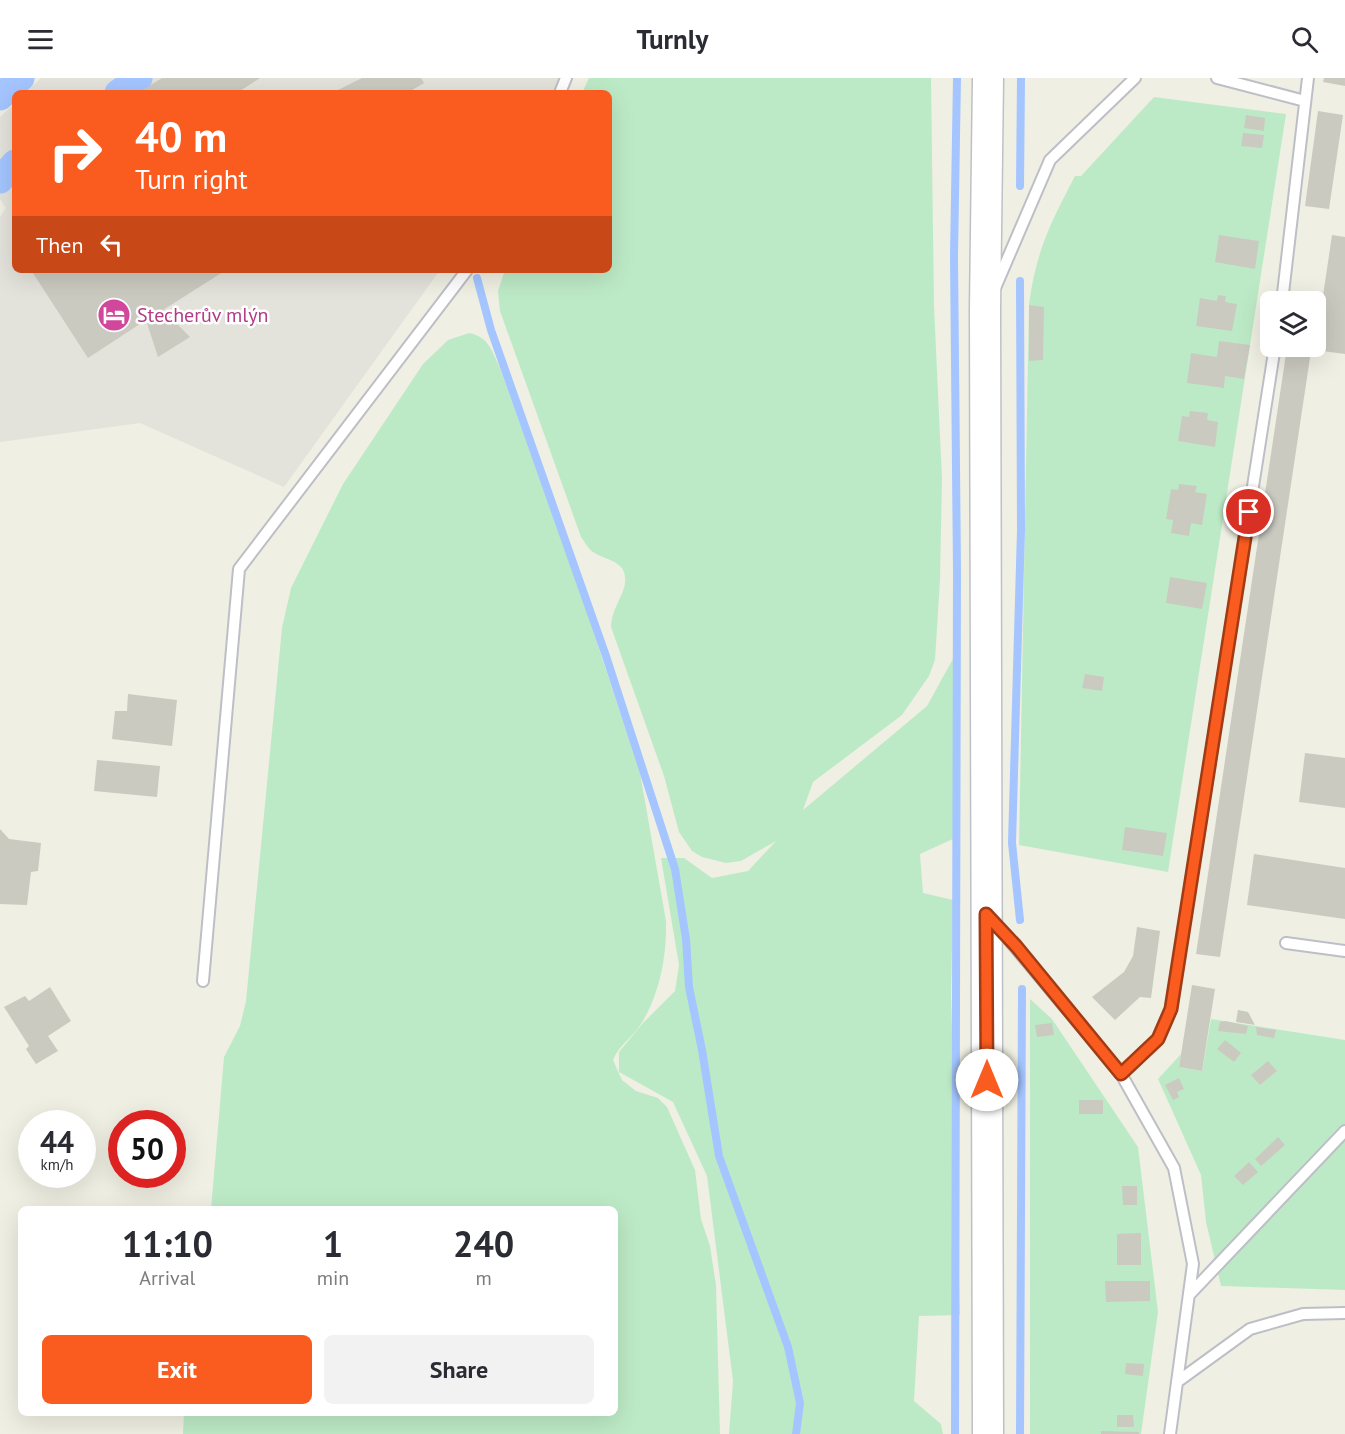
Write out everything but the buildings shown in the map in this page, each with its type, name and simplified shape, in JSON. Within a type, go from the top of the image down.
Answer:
[{"type":"main road","points":[[988,78],[985,310],[988,1434]]},
{"type":"lane","points":[[985,310],[1050,160],[1135,78]]},
{"type":"lane","points":[[1217,78],[1305,101]]},
{"type":"lane","points":[[1283,291],[1308,78]]},
{"type":"lane","points":[[203,981],[239,569],[465,273]]},
{"type":"lane","points":[[1121,1074],[1158,1039],[1171,1009],[1273,357]]},
{"type":"lane","points":[[986,914],[1016,946],[1121,1074],[1174,1168],[1192,1264],[1170,1434]]},
{"type":"lane","points":[[1286,943],[1345,951]]},
{"type":"lane","points":[[1188,1295],[1345,1131]]},
{"type":"lane","points":[[1177,1382],[1250,1329],[1303,1314],[1345,1313]]},
{"type":"shaded area","points":[[41,78],[559,78],[554,90],[28,90]]},
{"type":"shaded area","points":[[12,106],[12,273],[438,273],[284,487],[140,423],[0,442],[0,217],[6,208],[0,199],[0,117]]},
{"type":"green space","points":[[589,78],[931,78],[934,306],[942,479],[940,580],[935,660],[929,676],[902,715],[813,782],[803,810],[927,706],[954,657],[955,838],[920,854],[923,893],[953,900],[951,994],[960,1315],[919,1316],[914,1401],[941,1424],[943,1434],[729,1434],[733,1381],[707,1176],[673,1102],[619,1072],[619,1052],[643,1023],[675,991],[679,965],[661,858],[684,858],[712,878],[748,871],[776,841],[741,861],[726,863],[702,857],[692,851],[679,832],[664,776],[611,627],[613,614],[624,587],[623,569],[615,562],[591,551],[581,537],[500,311],[498,291],[504,273],[612,273],[612,90],[583,90]]},
{"type":"green space","points":[[1154,97],[1286,114],[1168,872],[1019,845],[1029,305],[1032,286],[1045,238],[1075,176],[1081,176]]},
{"type":"green space","points":[[469,333],[476,335],[485,341],[500,368],[585,606],[640,773],[666,921],[665,947],[658,987],[648,1012],[613,1060],[622,1080],[636,1091],[658,1098],[667,1107],[695,1170],[701,1219],[710,1246],[716,1285],[720,1434],[183,1434],[184,1416],[618,1416],[618,1206],[211,1206],[224,1057],[240,1026],[246,1001],[282,628],[291,588],[343,484],[423,364],[448,340]]},
{"type":"green space","points":[[1030,999],[1052,1019],[1138,1147],[1158,1312],[1141,1434],[1030,1434]]},
{"type":"green space","points":[[1211,1019],[1345,1040],[1345,1290],[1221,1286],[1206,1222],[1201,1175],[1158,1079],[1181,1054],[1179,1067],[1202,1071]]},
{"type":"waterway","points":[[0,97],[21,78]]},
{"type":"waterway","points":[[122,90],[139,78]]},
{"type":"waterway","points":[[955,1434],[957,571],[954,256],[957,78]]},
{"type":"waterway","points":[[1020,186],[1021,78]]},
{"type":"waterway","points":[[0,180],[12,166]]},
{"type":"waterway","points":[[477,278],[491,330],[606,656],[675,869],[686,939],[689,987],[719,1156],[788,1347],[800,1403],[796,1434]]},
{"type":"waterway","points":[[1020,281],[1021,530],[1012,843],[1020,920]]},
{"type":"waterway","points":[[1020,1434],[1022,989]]},
{"type":"place","name":"Stecherův mlýn","points":[[114,315]]},
{"type":"route","points":[[987,1080],[986,914],[1016,946],[1121,1074],[1158,1039],[1171,1009],[1249,512]]}]
